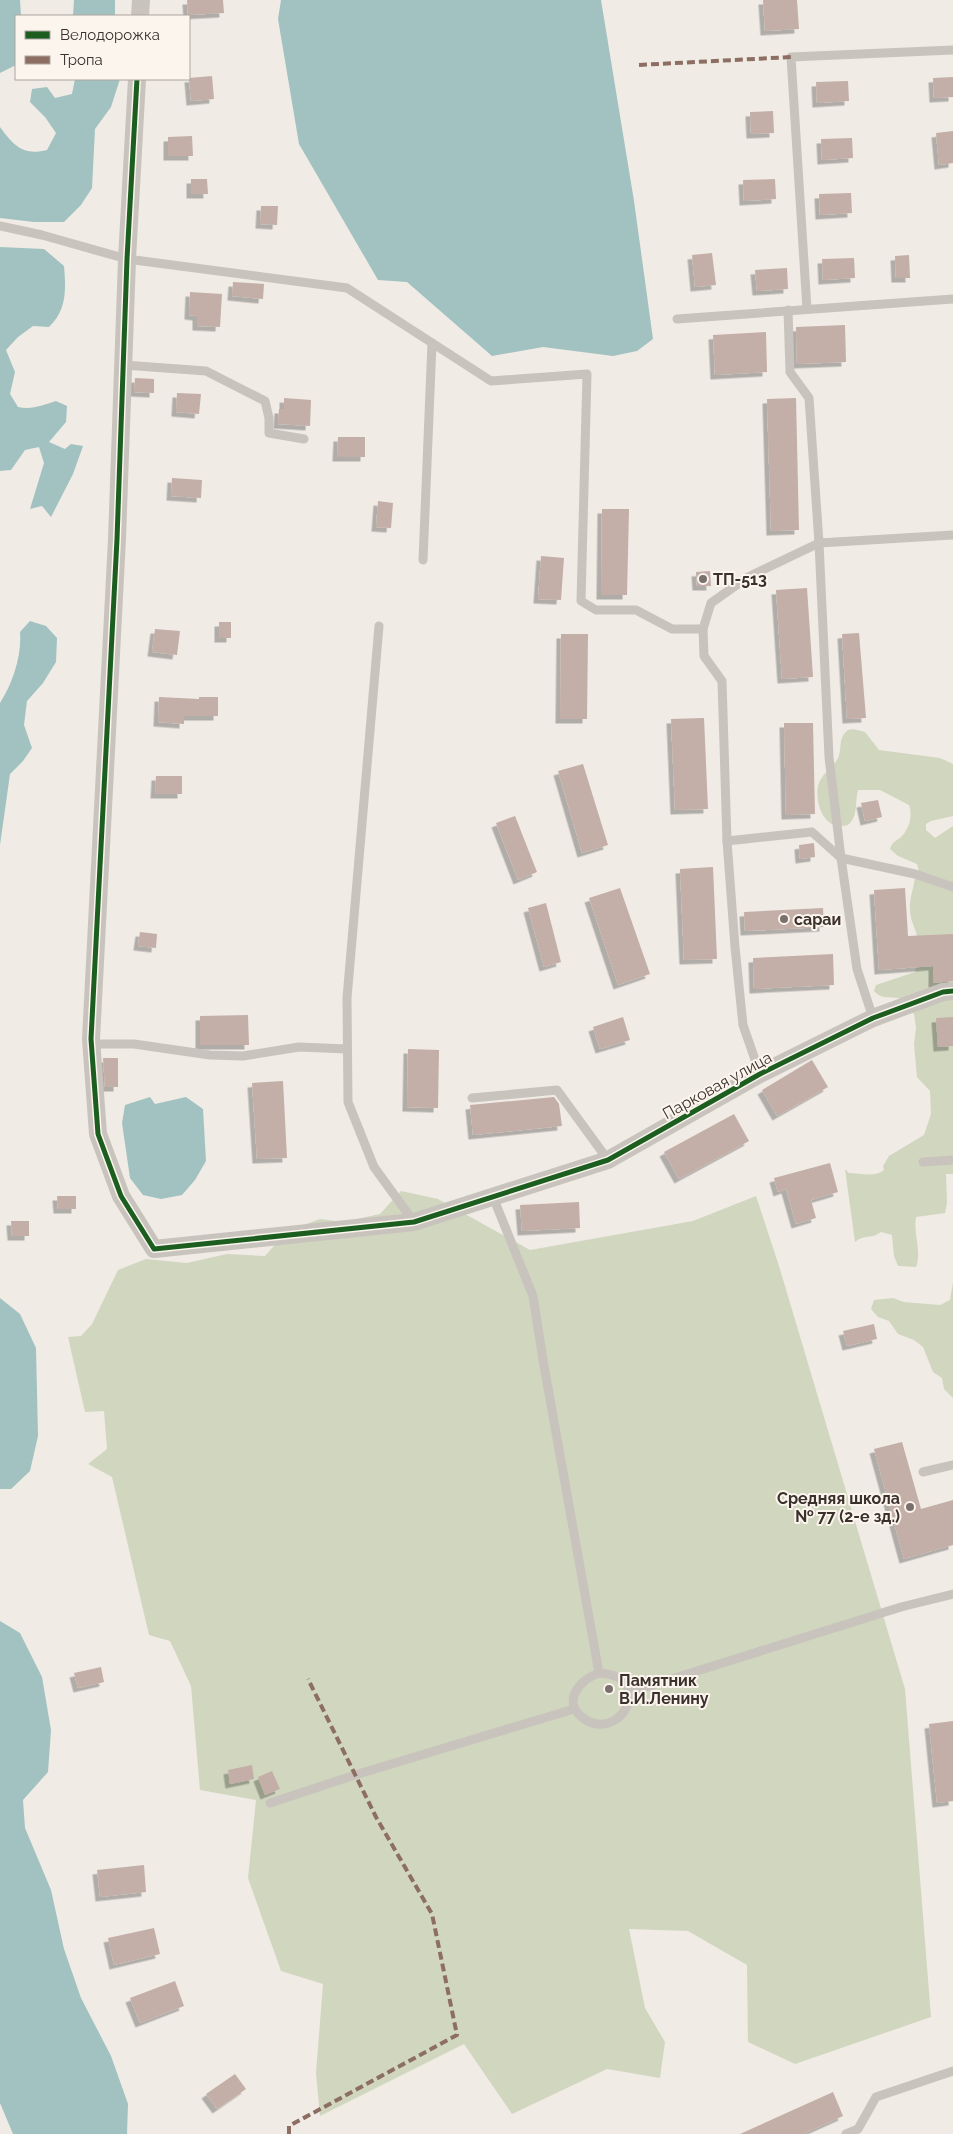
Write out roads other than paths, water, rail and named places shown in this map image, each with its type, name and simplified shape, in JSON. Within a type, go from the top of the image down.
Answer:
[{"type":"street","points":[[140,15],[141,0]]},
{"type":"street","points":[[91,1044],[137,80]]},
{"type":"street","name":"Парковая улица","points":[[91,1044],[98,1134],[121,1196],[154,1249],[414,1222],[608,1160],[760,1074],[873,1018],[943,992],[953,991]]},
{"type":"lane","points":[[807,309],[792,57],[953,50]]},
{"type":"lane","points":[[0,226],[42,235],[127,259],[347,288],[491,381],[587,374],[581,601],[596,610],[636,610],[672,629],[703,629]]},
{"type":"lane","points":[[677,319],[953,299]]},
{"type":"lane","points":[[788,310],[790,372],[809,398],[819,543],[829,757],[841,858],[857,969],[873,1018]]},
{"type":"lane","points":[[423,560],[432,343]]},
{"type":"lane","points":[[124,365],[206,371],[264,401],[269,418],[269,433],[304,440]]},
{"type":"lane","points":[[760,1074],[743,1025],[727,841],[722,681],[704,656],[703,629],[711,603],[748,577],[819,543],[953,535]]},
{"type":"lane","points":[[379,626],[347,998],[348,1102],[374,1167],[414,1222]]},
{"type":"lane","points":[[727,841],[812,832],[841,858],[915,874],[953,887]]},
{"type":"lane","points":[[91,1044],[134,1044],[210,1055],[243,1056],[299,1047],[347,1049]]},
{"type":"lane","points":[[472,1098],[557,1090],[608,1160]]},
{"type":"lane","points":[[923,1162],[953,1160]]},
{"type":"lane","points":[[493,1197],[533,1296],[599,1673]]},
{"type":"lane","points":[[923,1472],[953,1464]]},
{"type":"lane","points":[[630,1692],[901,1608],[953,1594]]},
{"type":"lane","points":[[599,1673],[618,1677],[626,1684],[630,1692],[625,1712],[618,1719],[609,1723],[599,1724],[589,1722],[580,1717],[574,1709],[576,1690],[590,1676],[599,1673]]},
{"type":"lane","points":[[270,1803],[355,1775],[574,1709]]},
{"type":"lane","points":[[846,2134],[858,2129],[876,2097],[953,2071]]},
{"type":"water","points":[[0,0],[20,0],[21,15],[15,15],[15,66],[0,73]]},
{"type":"water","points":[[74,0],[115,0],[115,15],[73,15]]},
{"type":"water","points":[[281,0],[601,0],[634,201],[653,339],[637,351],[613,356],[543,347],[492,356],[407,282],[378,280],[299,144],[278,19]]},
{"type":"water","points":[[75,80],[120,80],[111,107],[95,129],[92,188],[81,205],[64,222],[34,222],[0,218],[0,127],[20,148],[32,152],[47,150],[56,133],[45,117],[30,102],[32,89],[47,87],[55,98],[72,94]]},
{"type":"water","points":[[0,247],[44,249],[64,266],[64,299],[55,320],[49,327],[33,326],[18,337],[6,350],[15,372],[10,394],[18,407],[33,407],[56,401],[67,406],[66,422],[49,442],[65,449],[71,444],[83,446],[73,474],[51,517],[42,506],[30,509],[44,463],[39,447],[25,450],[11,470],[0,471]]},
{"type":"water","points":[[30,621],[46,626],[57,638],[56,662],[43,683],[27,701],[24,725],[32,748],[23,761],[10,774],[0,845],[0,703],[16,669],[20,650],[20,632]]},
{"type":"water","points":[[150,1097],[155,1104],[186,1097],[203,1109],[206,1161],[195,1180],[182,1195],[161,1199],[143,1195],[130,1178],[122,1123],[125,1105]]},
{"type":"water","points":[[0,1298],[20,1314],[36,1348],[38,1436],[30,1471],[11,1489],[0,1489]]},
{"type":"water","points":[[0,1621],[20,1633],[42,1677],[51,1730],[48,1772],[23,1800],[25,1828],[51,1890],[64,1949],[81,1998],[111,2056],[128,2104],[127,2134],[13,2134],[0,2103]]},
{"type":"place","name":"ТП-513","points":[[703,579]]},
{"type":"place","name":"сараи","points":[[784,919]]},
{"type":"place","name":"Средняя школа № 77 (2-е зд.)","points":[[910,1507]]},
{"type":"place","name":"Памятник В.И.Ленину","points":[[609,1689]]}]
